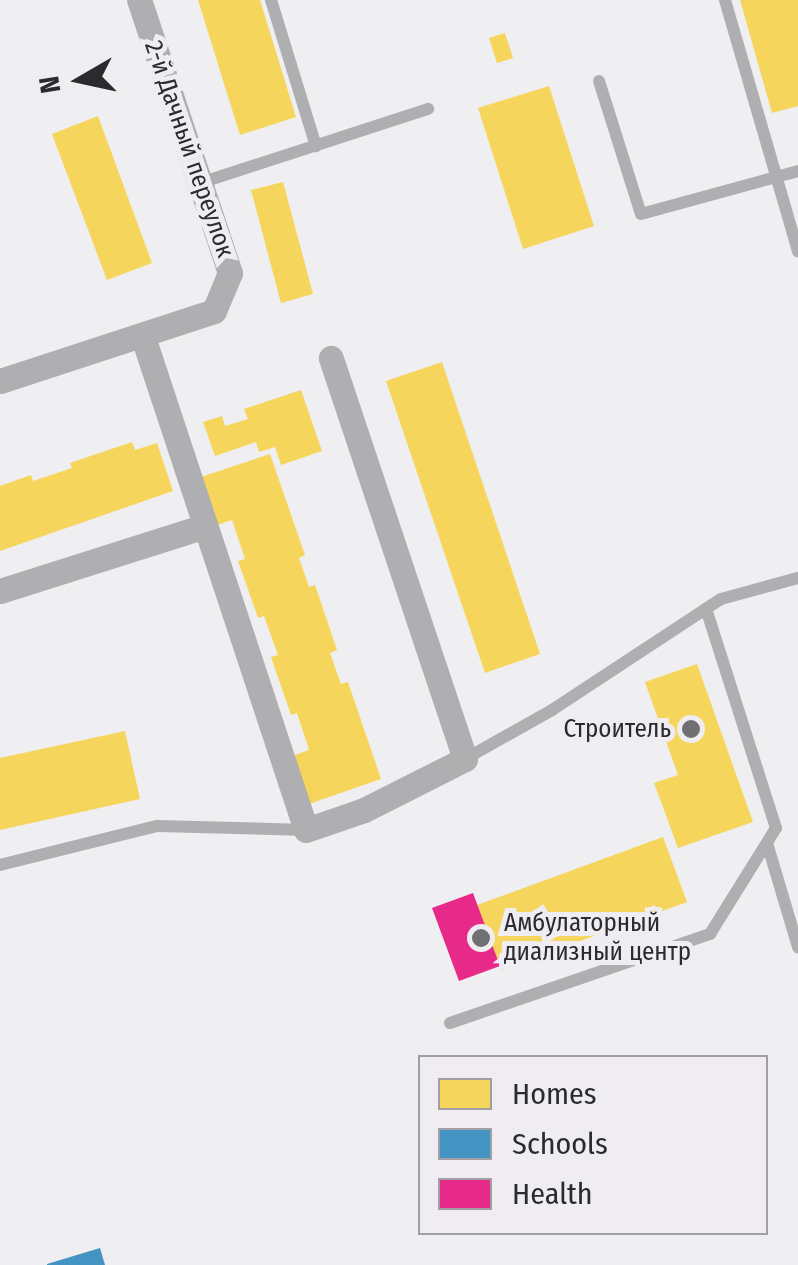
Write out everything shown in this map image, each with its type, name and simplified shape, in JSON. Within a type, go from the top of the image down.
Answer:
[{"type":"street","name":"2-й Дачный переулок","points":[[0,381],[214,311],[230,273],[139,0]]},
{"type":"street","points":[[144,337],[306,830],[364,810],[464,759],[331,358]]},
{"type":"street","points":[[0,591],[205,526]]},
{"type":"lane","points":[[271,0],[316,146]]},
{"type":"lane","points":[[725,0],[798,252]]},
{"type":"lane","points":[[599,82],[642,214],[798,171]]},
{"type":"lane","points":[[200,182],[428,109]]},
{"type":"lane","points":[[464,759],[552,710],[721,599],[798,578]]},
{"type":"lane","points":[[450,1024],[710,934],[767,843],[776,828],[706,609]]},
{"type":"lane","points":[[0,865],[158,826],[306,830]]},
{"type":"lane","points":[[767,843],[798,947]]},
{"type":"building: Homes","points":[[198,0],[260,0],[296,117],[240,135]]},
{"type":"building: Homes","points":[[740,0],[798,0],[798,106],[772,113]]},
{"type":"building: Homes","points":[[505,33],[513,58],[497,63],[489,38]]},
{"type":"building: Homes","points":[[549,86],[594,226],[523,249],[478,108]]},
{"type":"building: Homes","points":[[98,116],[152,263],[107,280],[52,134]]},
{"type":"building: Homes","points":[[283,182],[313,294],[281,303],[251,190]]},
{"type":"building: Homes","points":[[442,362],[540,654],[485,673],[386,381]]},
{"type":"building: Homes","points":[[301,390],[322,451],[281,465],[275,447],[259,452],[256,442],[215,456],[203,422],[222,416],[225,426],[248,419],[244,409]]},
{"type":"building: Homes","points":[[132,442],[135,450],[157,443],[173,491],[0,551],[0,486],[31,475],[33,481],[72,468],[70,463]]},
{"type":"building: Homes","points":[[270,454],[305,555],[299,558],[309,587],[315,585],[337,650],[330,653],[341,684],[348,682],[381,779],[309,804],[292,756],[309,750],[297,713],[291,715],[271,657],[278,655],[264,616],[258,618],[238,561],[245,559],[232,520],[214,526],[198,478]]},
{"type":"building: Homes","name":"Строитель","points":[[697,664],[753,822],[678,848],[654,783],[678,775],[645,682]]},
{"type":"building: Homes","points":[[125,731],[140,799],[0,830],[0,758]]},
{"type":"building: Homes","points":[[663,837],[687,902],[501,970],[477,905]]},
{"type":"building: Schools","points":[[100,1248],[105,1265],[47,1265],[47,1264]]},
{"type":"building: Health","points":[[473,893],[500,966],[459,981],[432,908]]},
{"type":"place","name":"Строитель","points":[[691,729]]},
{"type":"place","name":"Амбулаторный диализный центр","points":[[481,938]]}]
